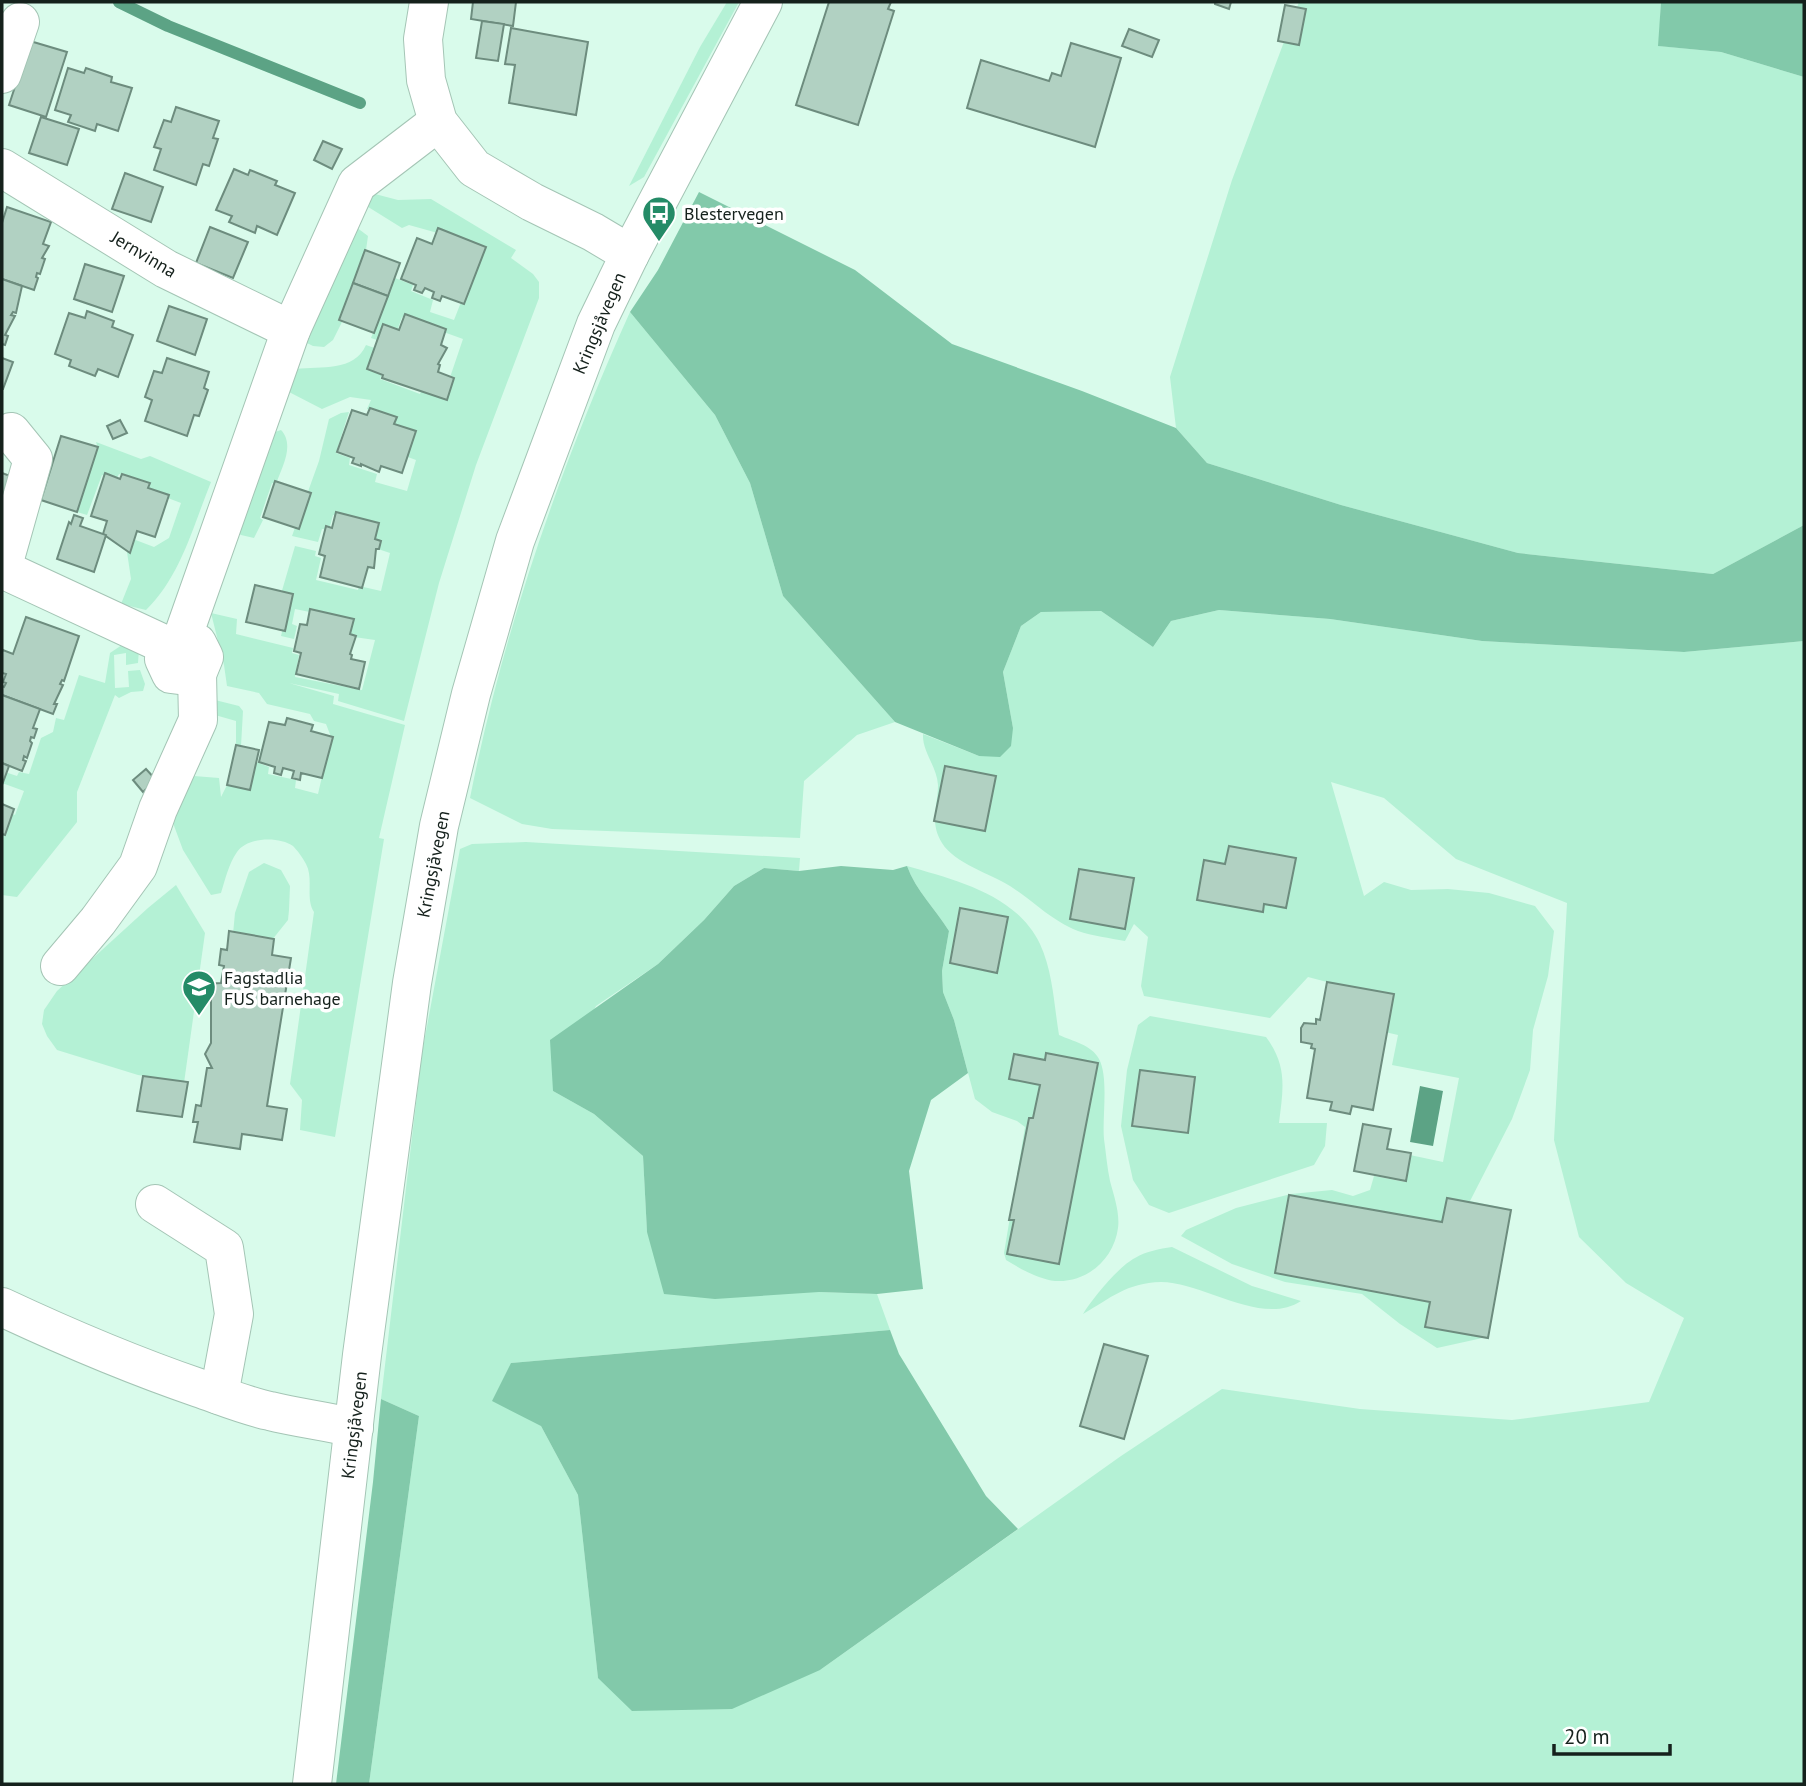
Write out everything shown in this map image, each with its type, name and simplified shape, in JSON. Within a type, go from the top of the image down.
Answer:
[{"type":"street","points":[[429,2],[423,39],[426,80],[438,122],[474,168],[630,254]]},
{"type":"street","name":"Kringsjåvegen","points":[[312,1784],[354,1428],[412,984],[439,826],[471,694],[514,541],[596,324],[763,2]]},
{"type":"street","points":[[2,74],[20,22]]},
{"type":"street","points":[[176,643],[291,330],[357,184],[438,122]]},
{"type":"street","name":"Jernvinna","points":[[2,168],[166,269],[291,330]]},
{"type":"street","points":[[11,432],[33,459],[2,569],[176,643],[197,643],[204,657],[197,674],[198,720],[158,809],[138,866],[98,921],[60,966]]},
{"type":"street","points":[[155,1204],[224,1248],[234,1314],[219,1395]]},
{"type":"street","points":[[2,1307],[61,1335],[219,1395],[269,1411],[354,1428]]},
{"type":"shaded area","points":[[727,2],[739,2],[644,177],[629,186],[700,47]]},
{"type":"shaded area","points":[[1299,2],[1661,2],[1659,46],[1721,52],[1804,77],[1804,525],[1713,574],[1518,553],[1341,505],[1207,463],[1176,428],[1170,377],[1232,180]]},
{"type":"shaded area","points":[[1661,2],[1804,2],[1804,77],[1721,52],[1658,46]]},
{"type":"shaded area","points":[[699,192],[855,270],[952,344],[1176,428],[1207,463],[1341,505],[1518,553],[1713,574],[1804,525],[1804,641],[1684,652],[1482,641],[1330,619],[1219,610],[1171,621],[1153,647],[1101,611],[1041,612],[1021,626],[1003,672],[1013,728],[1011,746],[1000,757],[979,756],[895,722],[783,596],[750,483],[715,415],[630,312],[658,270]]},
{"type":"shaded area","points":[[375,194],[398,200],[431,199],[516,250],[511,258],[533,274],[539,282],[539,298],[476,465],[439,583],[404,721],[338,701],[339,694],[289,683],[334,696],[333,704],[405,725],[379,838],[384,839],[335,1137],[300,1130],[302,1100],[290,1084],[314,912],[310,901],[306,864],[295,848],[287,843],[264,840],[248,843],[237,852],[229,866],[221,893],[211,895],[183,850],[173,823],[185,781],[194,776],[219,778],[221,797],[227,785],[250,790],[256,762],[269,767],[268,774],[296,780],[295,788],[318,794],[331,737],[326,724],[314,721],[310,714],[267,704],[259,693],[227,686],[211,613],[237,619],[236,634],[293,648],[292,653],[299,655],[295,677],[362,690],[375,640],[347,636],[349,620],[295,609],[292,624],[297,626],[294,639],[281,636],[290,597],[281,594],[295,546],[316,551],[315,556],[321,558],[316,580],[358,590],[359,586],[381,591],[390,553],[378,549],[379,542],[371,540],[374,525],[333,515],[329,530],[322,529],[318,542],[292,536],[319,461],[329,419],[349,412],[336,453],[350,458],[349,465],[377,474],[375,482],[407,491],[416,460],[405,456],[392,425],[393,417],[367,409],[371,400],[350,397],[322,409],[289,392],[296,369],[345,364],[361,354],[366,345],[383,351],[387,357],[380,379],[420,394],[422,389],[444,395],[463,339],[402,317],[397,331],[386,343],[371,338],[395,278],[413,285],[411,291],[433,300],[430,312],[454,320],[476,264],[452,237],[409,225],[402,228],[365,205],[368,198]]},
{"type":"shaded area","points":[[352,227],[368,236],[366,250],[338,320],[342,322],[333,340],[324,347],[313,346],[307,343]]},
{"type":"shaded area","points":[[630,312],[715,415],[750,483],[783,596],[895,722],[857,735],[804,781],[800,838],[552,829],[522,824],[470,798],[499,673],[536,550],[580,430]]},
{"type":"shaded area","points":[[281,430],[287,442],[286,456],[276,484],[272,483],[260,518],[263,520],[254,538],[241,535],[237,532],[275,432]]},
{"type":"shaded area","points":[[96,442],[141,459],[150,456],[211,482],[177,566],[158,597],[146,610],[121,604],[131,579],[127,552],[133,539],[154,547],[169,538],[181,503],[144,489],[146,483],[119,474],[116,480],[102,475],[87,515],[77,512],[98,448]]},
{"type":"shaded area","points":[[1219,610],[1330,619],[1482,641],[1684,652],[1804,641],[1804,1784],[369,1784],[419,1416],[381,1399],[422,1053],[460,849],[472,844],[526,842],[800,858],[799,871],[764,868],[734,886],[704,920],[658,964],[596,1006],[553,1091],[594,1114],[643,1156],[647,1232],[819,1292],[877,1294],[890,1330],[511,1363],[578,1495],[598,1678],[820,1670],[1121,1456],[1222,1389],[1360,1409],[1512,1420],[1649,1402],[1684,1318],[1626,1283],[1579,1237],[1554,1140],[1567,903],[1456,859],[1384,798],[1331,782],[1364,896],[1384,882],[1411,890],[1448,889],[1489,893],[1535,906],[1554,931],[1548,976],[1533,1030],[1530,1070],[1512,1119],[1470,1201],[1509,1209],[1487,1337],[1437,1348],[1400,1324],[1362,1294],[1285,1282],[1232,1264],[1181,1236],[1186,1230],[1236,1208],[1291,1194],[1332,1190],[1353,1196],[1370,1190],[1374,1176],[1405,1182],[1410,1155],[1443,1162],[1459,1078],[1392,1065],[1398,1035],[1385,1032],[1327,982],[1308,977],[1270,1018],[1144,996],[1141,986],[1148,937],[1134,924],[1125,941],[1078,931],[1050,916],[1010,886],[964,862],[942,843],[935,821],[937,778],[923,734],[979,756],[1013,728],[1003,672],[1021,626],[1041,612],[1101,611],[1153,647],[1171,621]]},
{"type":"shaded area","points":[[122,645],[139,649],[138,663],[126,665],[126,653],[114,655],[115,688],[129,687],[128,671],[140,670],[145,684],[143,691],[131,692],[119,698],[115,695],[77,792],[77,822],[17,897],[2,895],[2,833],[9,812],[15,815],[24,791],[2,783],[2,771],[17,776],[19,772],[29,774],[41,738],[53,732],[56,718],[64,720],[79,675],[105,683],[110,653]]},
{"type":"shaded area","points":[[207,698],[239,706],[243,711],[241,746],[236,745],[236,721],[201,711]]},
{"type":"shaded area","points":[[264,863],[281,870],[290,886],[288,920],[272,940],[233,934],[235,913],[249,872]]},
{"type":"shaded area","points":[[841,866],[893,870],[907,866],[949,931],[942,971],[943,992],[954,1020],[968,1073],[931,1100],[909,1171],[923,1289],[877,1294],[819,1292],[715,1299],[664,1294],[647,1232],[643,1156],[594,1114],[553,1091],[550,1040],[658,964],[704,920],[734,886],[764,868],[799,871]]},
{"type":"shaded area","points":[[907,866],[964,884],[1000,901],[1016,913],[1029,927],[1044,955],[1059,1035],[1087,1047],[1099,1059],[1104,1076],[1104,1139],[1118,1228],[1105,1259],[1078,1278],[1067,1281],[1049,1280],[1006,1260],[1004,1253],[1025,1127],[1017,1121],[992,1112],[975,1099],[954,1020],[943,992],[942,971],[949,931]]},
{"type":"shaded area","points":[[176,885],[205,933],[184,1083],[138,1075],[57,1050],[42,1024],[44,1010],[57,991]]},
{"type":"shaded area","points":[[1150,1016],[1266,1037],[1281,1068],[1279,1123],[1327,1123],[1325,1146],[1314,1165],[1169,1213],[1149,1205],[1133,1180],[1121,1126],[1127,1070],[1138,1025]]},
{"type":"shaded area","points":[[1420,1086],[1443,1091],[1433,1146],[1410,1142]]},
{"type":"shaded area","points":[[1172,1247],[1252,1286],[1301,1301],[1286,1308],[1269,1309],[1161,1282],[1128,1288],[1083,1314],[1121,1268],[1149,1252]]},
{"type":"shaded area","points":[[890,1330],[899,1354],[986,1496],[1018,1529],[820,1670],[732,1709],[632,1711],[598,1678],[578,1495],[541,1426],[492,1401],[511,1363]]},
{"type":"shaded area","points":[[381,1399],[419,1416],[369,1784],[336,1784],[373,1482]]},
{"type":"building","points":[[473,2],[516,2],[513,26],[471,19]]},
{"type":"building","points":[[829,2],[891,2],[888,9],[894,11],[858,125],[796,105]]},
{"type":"building","points":[[1215,2],[1231,2],[1229,9]]},
{"type":"building","points":[[1285,5],[1306,9],[1299,45],[1278,41]]},
{"type":"building","points":[[482,21],[504,24],[498,61],[476,58]]},
{"type":"building","points":[[511,28],[588,42],[576,115],[509,103],[515,65],[505,64]]},
{"type":"building","points":[[1129,29],[1159,40],[1152,57],[1122,46]]},
{"type":"building","points":[[30,41],[67,52],[46,117],[9,105]]},
{"type":"building","points":[[1071,43],[1121,58],[1095,147],[967,108],[981,60],[1049,81],[1052,73],[1061,76]]},
{"type":"building","points":[[68,68],[84,73],[86,68],[112,77],[111,82],[132,88],[118,131],[97,124],[95,131],[68,122],[71,115],[55,110]]},
{"type":"building","points":[[176,107],[219,121],[213,138],[218,139],[209,166],[203,164],[196,185],[154,170],[161,149],[154,147],[164,120],[171,122]]},
{"type":"building","points":[[41,117],[79,129],[67,165],[29,153]]},
{"type":"building","points":[[323,141],[342,149],[332,169],[314,160]]},
{"type":"building","points":[[234,169],[248,175],[250,170],[277,181],[275,185],[295,193],[277,235],[257,226],[255,233],[229,222],[232,216],[216,210]]},
{"type":"building","points":[[125,173],[163,187],[151,222],[112,209]]},
{"type":"building","points":[[7,207],[51,222],[43,244],[49,246],[42,258],[45,259],[40,274],[37,273],[34,290],[2,279],[2,223]]},
{"type":"building","points":[[210,227],[248,242],[233,278],[196,263]]},
{"type":"building","points":[[438,228],[486,247],[464,304],[442,296],[440,301],[432,298],[434,292],[425,288],[422,293],[414,290],[416,285],[401,279],[417,238],[432,244]]},
{"type":"building","points":[[365,250],[400,263],[388,296],[353,283]]},
{"type":"building","points":[[85,264],[124,276],[112,312],[74,299]]},
{"type":"building","points":[[2,279],[22,286],[16,313],[11,315],[15,316],[5,335],[8,336],[5,345],[2,344]]},
{"type":"building","points":[[353,283],[388,296],[374,333],[339,320]]},
{"type":"building","points":[[169,306],[207,319],[195,355],[157,341]]},
{"type":"building","points":[[87,311],[114,321],[112,327],[133,335],[118,377],[98,369],[95,376],[69,366],[71,360],[55,354],[69,313],[85,318]]},
{"type":"building","points":[[405,314],[446,329],[441,345],[447,348],[438,364],[438,372],[454,378],[447,400],[382,378],[383,375],[367,369],[383,324],[399,330]]},
{"type":"building","points":[[2,358],[13,362],[3,389],[2,389]]},
{"type":"building","points":[[167,358],[209,372],[204,388],[208,390],[199,416],[194,415],[187,436],[145,421],[152,400],[145,397],[154,371],[162,373]]},
{"type":"building","points":[[370,408],[397,417],[394,424],[416,431],[402,473],[381,466],[379,472],[352,463],[354,458],[337,452],[352,410],[367,415]]},
{"type":"building","points":[[120,420],[127,433],[113,439],[107,426]]},
{"type":"building","points":[[61,436],[98,447],[77,512],[41,500]]},
{"type":"building","points":[[2,473],[13,477],[2,509]]},
{"type":"building","points":[[105,473],[120,479],[122,474],[150,483],[148,488],[169,495],[155,537],[137,531],[130,553],[103,534],[107,521],[91,516]]},
{"type":"building","points":[[275,481],[311,493],[299,529],[263,517]]},
{"type":"building","points":[[336,512],[379,523],[375,539],[381,541],[379,549],[376,549],[374,568],[368,567],[362,588],[320,577],[325,556],[319,554],[326,526],[332,528]]},
{"type":"building","points":[[74,515],[83,518],[80,526],[106,535],[94,572],[57,559],[69,522],[71,524]]},
{"type":"building","points":[[255,585],[293,594],[285,631],[246,622]]},
{"type":"building","points":[[310,609],[354,619],[350,634],[356,636],[351,659],[365,662],[359,689],[296,674],[301,653],[294,651],[300,624],[307,625]]},
{"type":"building","points":[[26,617],[79,636],[64,681],[60,684],[63,685],[54,704],[57,704],[53,714],[2,695],[6,674],[2,673],[2,652],[3,650],[13,654]]},
{"type":"building","points":[[2,695],[40,709],[33,728],[37,729],[34,738],[31,737],[32,743],[27,758],[24,756],[23,760],[26,761],[22,771],[2,763]]},
{"type":"building","points":[[287,718],[313,725],[311,731],[333,737],[322,778],[301,773],[300,780],[292,778],[294,771],[283,768],[281,775],[274,773],[275,767],[259,762],[269,722],[285,725]]},
{"type":"building","points":[[236,745],[259,750],[250,790],[227,785]]},
{"type":"building","points":[[2,763],[9,766],[2,785]]},
{"type":"building","points":[[945,766],[996,776],[985,831],[934,821]]},
{"type":"building","points":[[146,769],[156,780],[143,792],[133,780]]},
{"type":"building","points":[[2,804],[14,809],[5,835],[2,834]]},
{"type":"building","points":[[1229,846],[1296,858],[1286,908],[1264,904],[1263,912],[1197,900],[1204,860],[1225,864]]},
{"type":"building","points":[[1079,869],[1134,878],[1125,929],[1070,919]]},
{"type":"building","points":[[960,908],[1008,917],[997,973],[950,963]]},
{"type":"building","points":[[229,931],[274,939],[272,955],[291,958],[267,1106],[287,1109],[282,1140],[242,1134],[240,1149],[194,1142],[198,1122],[193,1122],[196,1105],[201,1106],[207,1068],[212,1068],[205,1054],[211,1043],[211,999],[202,999],[202,984],[221,983],[224,966],[219,965],[221,949],[227,950]]},
{"type":"building","points":[[1327,982],[1394,994],[1373,1110],[1352,1106],[1350,1114],[1330,1110],[1332,1102],[1307,1098],[1315,1049],[1311,1048],[1312,1044],[1301,1042],[1301,1028],[1304,1023],[1316,1024],[1316,1019],[1320,1020]]},
{"type":"building","points":[[1046,1053],[1098,1063],[1059,1264],[1007,1254],[1014,1220],[1009,1220],[1029,1118],[1033,1118],[1040,1085],[1009,1079],[1014,1054],[1045,1060]]},
{"type":"building","points":[[1140,1070],[1195,1077],[1188,1133],[1132,1126]]},
{"type":"building","points":[[143,1076],[188,1082],[182,1117],[137,1111]]},
{"type":"building","points":[[1363,1124],[1391,1129],[1387,1149],[1411,1153],[1406,1181],[1354,1171]]},
{"type":"building","points":[[1289,1195],[1442,1222],[1447,1198],[1511,1210],[1488,1338],[1425,1327],[1430,1302],[1275,1273]]},
{"type":"building","points":[[1104,1344],[1148,1356],[1124,1439],[1080,1426]]},
{"type":"waterway","points":[[119,2],[168,26],[360,103]]},
{"type":"place","name":"Blestervegen","points":[[659,243]]},
{"type":"place","name":"Fagstadlia FUS barnehage","points":[[199,1017]]}]
